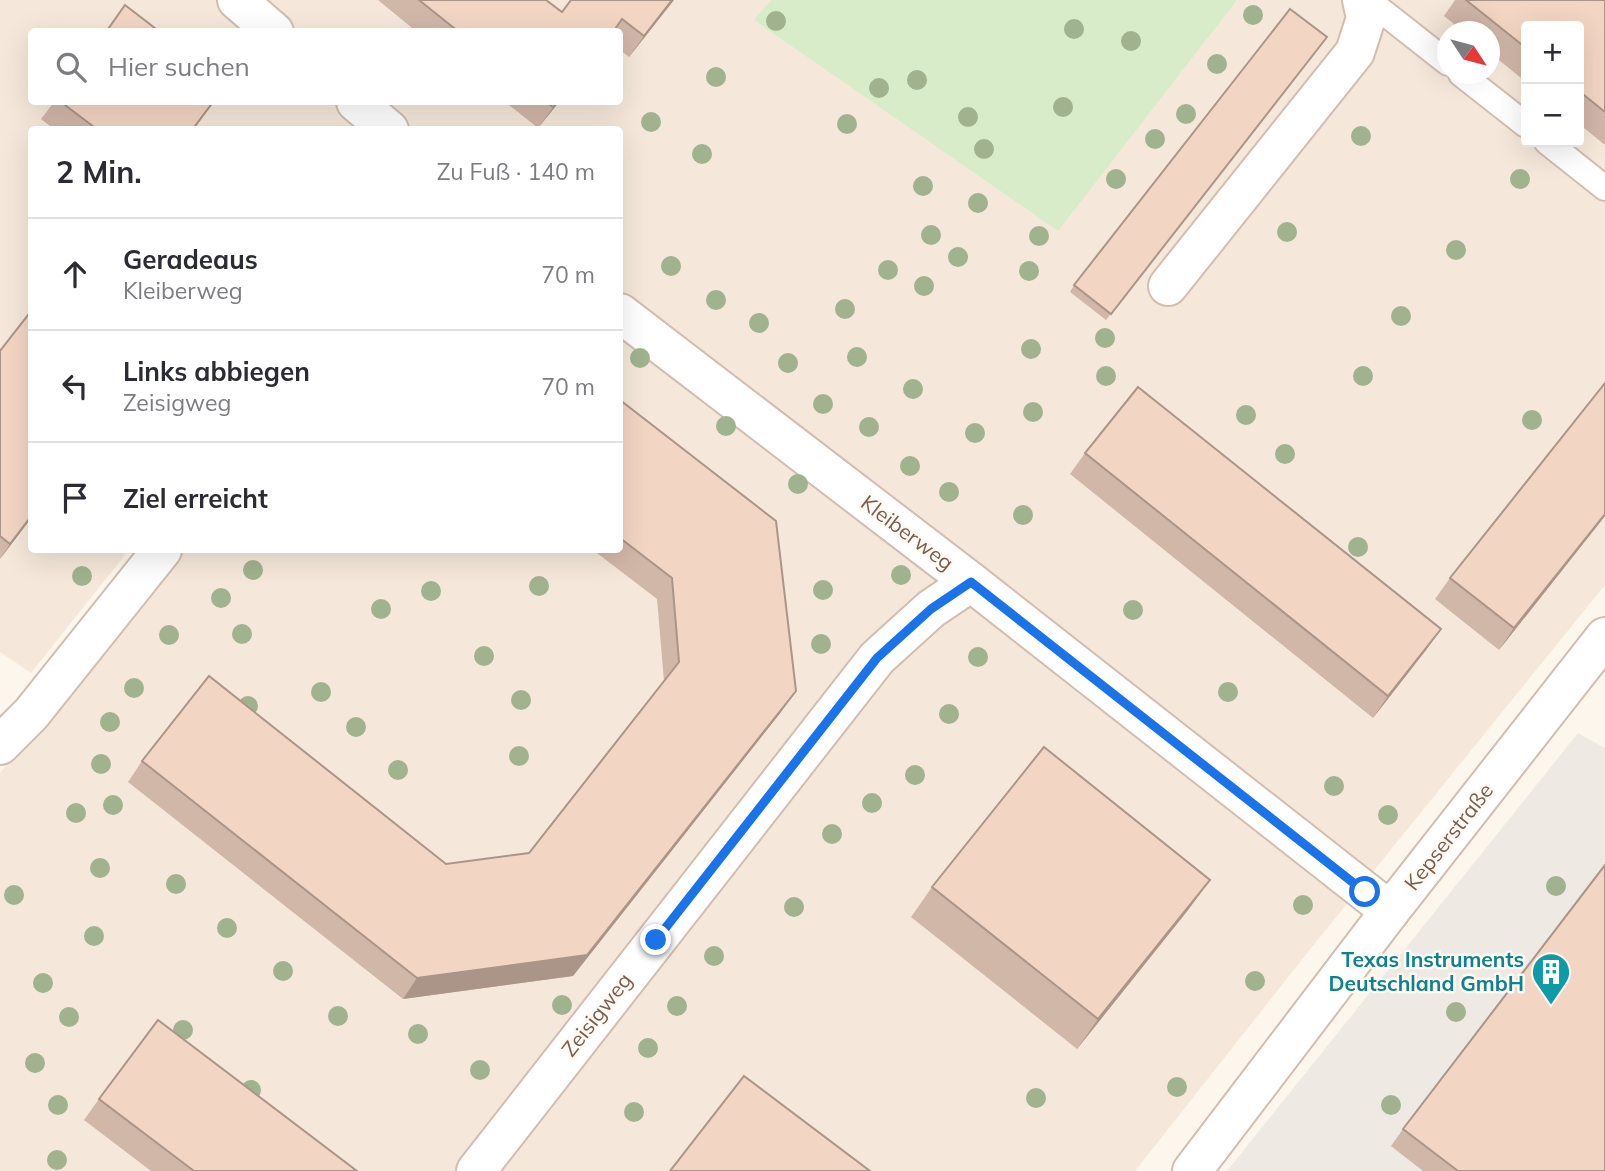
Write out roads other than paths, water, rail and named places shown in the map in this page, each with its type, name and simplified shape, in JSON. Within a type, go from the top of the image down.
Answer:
[{"type":"street","points":[[237,0],[269,28]]},
{"type":"street","points":[[1168,286],[1355,52],[1366,18],[1362,0]]},
{"type":"street","points":[[360,105],[384,126]]},
{"type":"street","name":"Kleiberweg","points":[[623,315],[971,582],[1390,911]]},
{"type":"street","points":[[0,745],[31,714],[160,553]]},
{"type":"street","name":"Zeisigweg","points":[[476,1171],[877,658],[931,609],[971,582]]},
{"type":"street","name":"Kepserstraße","points":[[1192,1171],[1390,911],[1605,637]]},
{"type":"lane","points":[[1368,0],[1437,55]]},
{"type":"lane","points":[[1474,84],[1521,121]]},
{"type":"lane","points":[[1553,147],[1605,188]]},
{"type":"place","name":"Texas Instruments Deutschland GmbH","points":[[1551,1006]]}]
